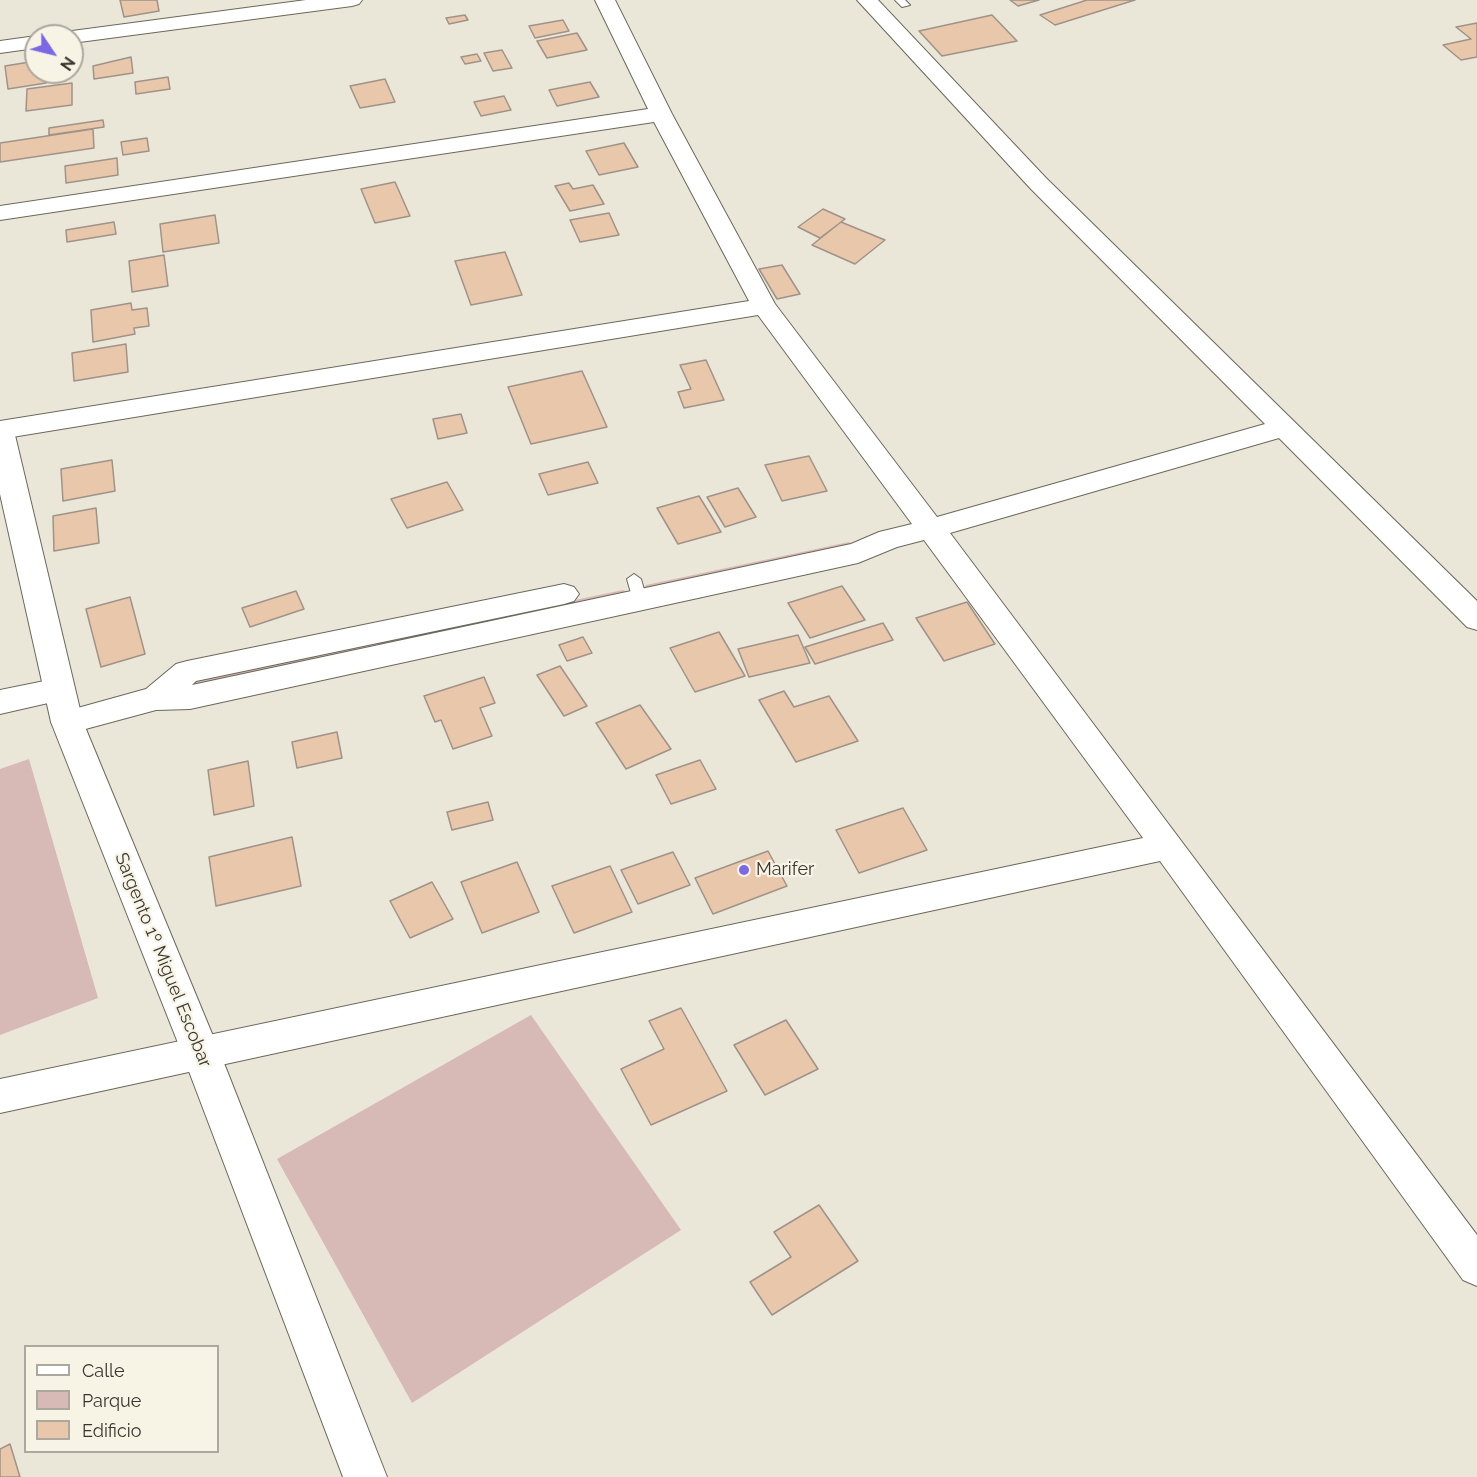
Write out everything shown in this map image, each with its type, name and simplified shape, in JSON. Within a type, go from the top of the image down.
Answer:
[{"type":"street","points":[[84,35],[352,0]]},
{"type":"street","points":[[604,0],[661,114],[764,306],[1167,846],[1477,1267]]},
{"type":"street","points":[[867,0],[1038,183],[1477,618]]},
{"type":"street","points":[[0,47],[24,44]]},
{"type":"street","points":[[0,213],[661,114]]},
{"type":"street","points":[[0,431],[764,306]]},
{"type":"street","points":[[67,722],[156,698],[190,697],[429,634],[637,590],[858,553],[889,539],[1284,428]]},
{"type":"street","name":"Sargento 1º Miguel Escobar","points":[[0,431],[67,722],[201,1053],[364,1477]]},
{"type":"street","points":[[0,702],[59,690]]},
{"type":"street","points":[[0,1096],[1167,846]]},
{"type":"green space","points":[[849,542],[855,545],[644,588],[646,585]]},
{"type":"green space","points":[[623,590],[628,593],[438,633],[441,628]]},
{"type":"green space","points":[[414,634],[419,638],[190,688],[189,681]]},
{"type":"green space","points":[[29,759],[98,998],[0,1035],[0,769]]},
{"type":"green space","points":[[531,1015],[681,1230],[412,1403],[277,1159]]},
{"type":"building","points":[[120,0],[157,0],[159,11],[124,17]]},
{"type":"building","points":[[1010,0],[1039,0],[1018,6]]},
{"type":"building","points":[[1087,0],[1135,0],[1055,25],[1040,15]]},
{"type":"building","points":[[465,15],[468,20],[449,24],[446,18]]},
{"type":"building","points":[[992,15],[1017,41],[942,56],[919,31]]},
{"type":"building","points":[[563,20],[569,31],[535,38],[529,26]]},
{"type":"building","points":[[1477,23],[1477,57],[1461,60],[1443,45],[1471,39],[1456,27]]},
{"type":"building","points":[[577,33],[587,50],[547,58],[537,41]]},
{"type":"building","points":[[502,50],[512,68],[493,71],[484,53]]},
{"type":"building","points":[[477,54],[481,61],[465,64],[461,57]]},
{"type":"building","points":[[131,57],[133,73],[94,79],[93,66]]},
{"type":"building","points":[[24,63],[24,84],[40,84],[8,89],[5,66]]},
{"type":"building","points":[[168,77],[170,89],[136,94],[135,82]]},
{"type":"building","points":[[385,79],[395,102],[360,108],[350,86]]},
{"type":"building","points":[[590,82],[599,97],[557,106],[549,90]]},
{"type":"building","points":[[72,84],[72,105],[26,111],[27,89]]},
{"type":"building","points":[[504,96],[511,110],[481,116],[474,102]]},
{"type":"building","points":[[103,120],[104,127],[49,135],[49,128]]},
{"type":"building","points":[[93,129],[94,148],[0,162],[0,143]]},
{"type":"building","points":[[147,138],[149,151],[123,155],[121,142]]},
{"type":"building","points":[[624,143],[638,167],[599,175],[586,151]]},
{"type":"building","points":[[117,158],[118,175],[66,183],[65,166]]},
{"type":"building","points":[[395,182],[410,216],[375,223],[361,189]]},
{"type":"building","points":[[569,183],[573,189],[593,185],[604,204],[570,211],[555,186]]},
{"type":"building","points":[[823,209],[845,219],[820,238],[798,227]]},
{"type":"building","points":[[609,213],[619,235],[580,242],[570,220]]},
{"type":"building","points":[[215,215],[219,243],[163,252],[160,224]]},
{"type":"building","points":[[114,222],[116,234],[67,242],[66,230]]},
{"type":"building","points":[[841,222],[885,240],[855,264],[812,245]]},
{"type":"building","points":[[505,252],[522,295],[471,305],[455,261]]},
{"type":"building","points":[[164,255],[168,286],[132,292],[129,261]]},
{"type":"building","points":[[782,265],[800,294],[777,299],[759,269]]},
{"type":"building","points":[[131,303],[132,310],[147,308],[149,326],[134,328],[135,334],[93,342],[91,310]]},
{"type":"building","points":[[126,344],[128,372],[74,381],[72,353]]},
{"type":"building","points":[[706,360],[724,400],[684,408],[678,392],[691,389],[680,365]]},
{"type":"building","points":[[582,371],[607,427],[531,444],[508,387]]},
{"type":"building","points":[[461,414],[467,433],[438,439],[433,419]]},
{"type":"building","points":[[809,456],[827,491],[782,501],[765,465]]},
{"type":"building","points":[[112,460],[115,491],[63,501],[61,469]]},
{"type":"building","points":[[588,462],[598,483],[548,495],[539,474]]},
{"type":"building","points":[[447,482],[463,510],[407,528],[391,499]]},
{"type":"building","points":[[738,488],[756,517],[725,527],[707,497]]},
{"type":"building","points":[[699,496],[721,532],[678,544],[657,508]]},
{"type":"building","points":[[96,508],[99,543],[54,551],[53,516]]},
{"type":"building","points":[[842,586],[865,620],[810,638],[788,603]]},
{"type":"building","points":[[296,591],[304,609],[250,627],[242,608]]},
{"type":"building","points":[[130,597],[145,654],[101,667],[86,609]]},
{"type":"building","points":[[967,602],[995,644],[944,661],[916,618]]},
{"type":"building","points":[[883,623],[893,640],[815,664],[805,647]]},
{"type":"building","points":[[719,632],[745,676],[695,692],[670,648]]},
{"type":"building","points":[[798,635],[810,663],[749,677],[738,649]]},
{"type":"building","points":[[583,637],[592,653],[567,661],[559,645]]},
{"type":"building","points":[[560,666],[587,706],[564,716],[537,675]]},
{"type":"building","points":[[484,677],[495,703],[480,708],[492,736],[453,749],[441,720],[435,722],[424,696]]},
{"type":"building","points":[[784,691],[794,707],[829,696],[858,741],[796,762],[759,700]]},
{"type":"building","points":[[640,705],[671,749],[626,769],[596,723]]},
{"type":"building","points":[[337,732],[342,758],[297,768],[292,742]]},
{"type":"building","points":[[700,760],[716,789],[671,804],[656,775]]},
{"type":"building","points":[[248,761],[254,806],[214,815],[208,770]]},
{"type":"building","points":[[488,802],[493,820],[452,830],[447,812]]},
{"type":"building","points":[[903,808],[927,850],[859,873],[836,830]]},
{"type":"building","points":[[292,837],[301,886],[216,906],[209,857]]},
{"type":"building","points":[[768,851],[787,886],[713,914],[695,878]]},
{"type":"building","points":[[673,852],[690,885],[638,904],[621,870]]},
{"type":"building","points":[[517,862],[539,912],[482,933],[461,882]]},
{"type":"building","points":[[610,866],[632,912],[574,933],[552,886]]},
{"type":"building","points":[[432,882],[453,919],[410,938],[390,901]]},
{"type":"building","points":[[681,1008],[727,1091],[651,1125],[621,1069],[664,1049],[649,1021]]},
{"type":"building","points":[[786,1020],[818,1069],[765,1095],[734,1045]]},
{"type":"building","points":[[819,1205],[858,1261],[772,1315],[750,1282],[791,1257],[774,1232]]},
{"type":"building","points":[[10,1444],[20,1477],[0,1477],[0,1449]]},
{"type":"place","name":"Marifer","points":[[744,870]]}]
